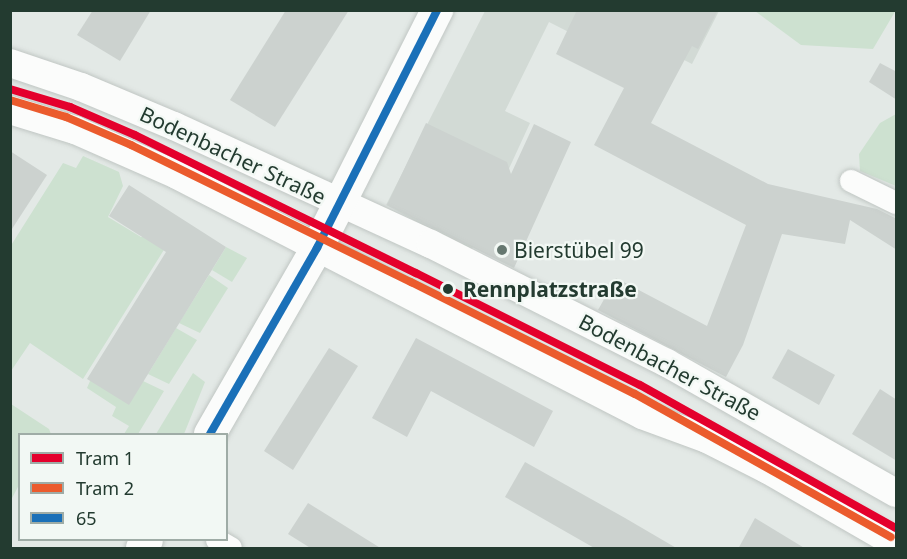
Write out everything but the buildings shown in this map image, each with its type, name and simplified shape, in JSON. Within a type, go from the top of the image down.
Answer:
[{"type":"main road","points":[[211,433],[317,248],[437,10]]},
{"type":"street","name":"Bodenbacher Straße","points":[[10,63],[81,87],[174,126],[437,247],[667,363],[897,494]]},
{"type":"street","name":"Bodenbacher Straße","points":[[10,110],[98,140],[177,175],[642,415],[706,439],[768,470],[897,544]]},
{"type":"street","points":[[851,180],[897,203]]},
{"type":"shaded area","points":[[485,11],[719,11],[692,64],[631,33],[618,57],[549,22],[505,111],[530,123],[471,251],[386,205]]},
{"type":"green space","points":[[896,10],[873,49],[801,45],[755,11]]},
{"type":"green space","points":[[896,114],[896,186],[860,171],[859,154],[880,123]]},
{"type":"green space","points":[[83,156],[119,172],[123,186],[108,217],[141,237],[172,237],[83,379],[30,343],[11,371],[10,247],[63,163],[76,168]]},
{"type":"green space","points":[[226,247],[247,258],[232,282],[212,270]]},
{"type":"green space","points":[[209,275],[228,288],[200,333],[179,323]]},
{"type":"green space","points":[[176,328],[197,340],[169,384],[148,374]]},
{"type":"green space","points":[[193,373],[205,382],[184,433],[157,433]]},
{"type":"green space","points":[[90,381],[143,381],[164,391],[139,433],[125,433],[129,426],[112,416],[116,407],[87,388]]},
{"type":"green space","points":[[11,404],[49,429],[51,433],[18,433],[18,487],[11,500]]},
{"type":"tram line","name":"1","points":[[10,89],[70,107],[135,135],[416,273],[640,385],[896,528]]},
{"type":"tram line","name":"2","points":[[10,100],[66,117],[131,145],[411,282],[635,394],[891,537]]},
{"type":"transit line","name":"65","points":[[211,433],[317,248],[437,10]]},
{"type":"place","name":"Bierstübel 99","points":[[502,250]]},
{"type":"place","name":"Rennplatzstraße","points":[[448,289]]}]
